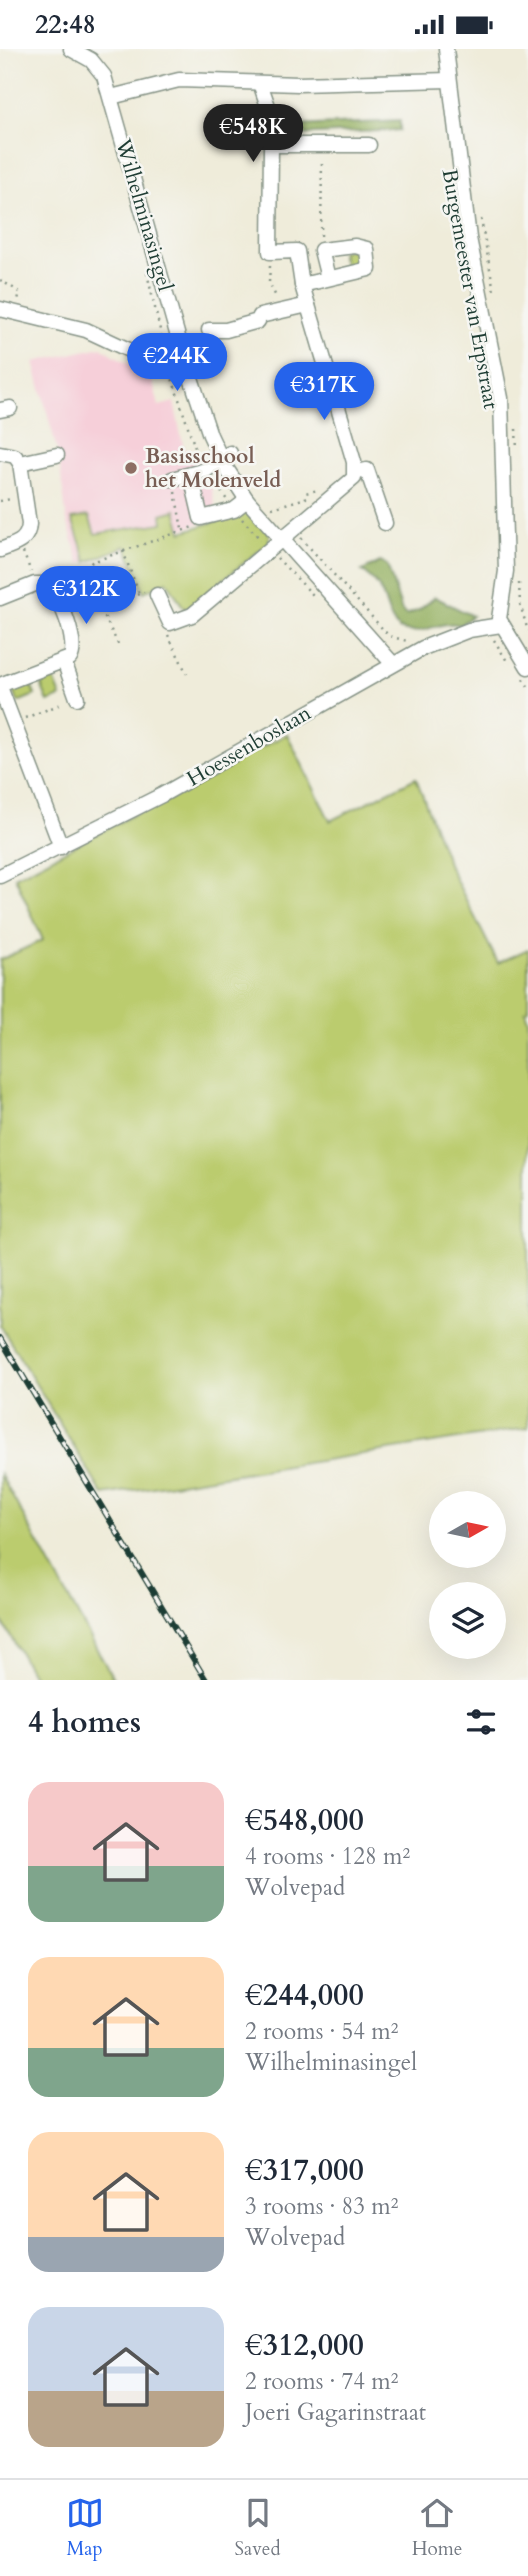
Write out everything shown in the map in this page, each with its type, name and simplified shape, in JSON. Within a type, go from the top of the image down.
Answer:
[{"type":"street","name":"Wilhelminasingel","points":[[71,49],[91,60],[104,76],[182,351],[247,500],[393,664]]},
{"type":"street","name":"Burgemeester van Erpstraat","points":[[446,49],[469,238],[501,398],[506,572],[495,627]]},
{"type":"street","points":[[111,97],[179,80],[260,83],[449,80]]},
{"type":"street","points":[[158,595],[171,623],[192,615],[292,527],[354,478],[356,472],[302,285],[298,251],[270,252],[271,115],[260,83]]},
{"type":"street","points":[[271,145],[369,145]]},
{"type":"street","points":[[302,285],[369,269],[370,257],[367,249],[355,246],[321,250],[328,278]]},
{"type":"street","points":[[209,330],[226,330],[308,305]]},
{"type":"street","points":[[0,309],[86,330],[146,358],[182,351]]},
{"type":"street","points":[[0,453],[15,456],[20,463],[29,524],[29,533],[20,543],[0,550]]},
{"type":"street","points":[[20,463],[57,455]]},
{"type":"street","points":[[172,479],[206,470],[226,456]]},
{"type":"street","points":[[356,472],[367,470],[385,523]]},
{"type":"street","points":[[193,484],[201,518],[234,510],[247,500]]},
{"type":"street","points":[[0,598],[41,584],[55,594],[75,643],[70,658],[0,686],[8,717],[61,847]]},
{"type":"street","points":[[495,627],[521,671]]},
{"type":"street","name":"Hoessenboslaan","points":[[0,876],[162,795],[423,648],[469,630],[495,627]]},
{"type":"street","points":[[64,661],[77,698]]},
{"type":"path","points":[[321,250],[322,145]]},
{"type":"path","points":[[270,252],[269,282],[284,311]]},
{"type":"path","points":[[0,280],[20,292],[16,312]]},
{"type":"path","points":[[172,479],[182,530]]},
{"type":"path","points":[[327,487],[305,493],[306,498],[272,508],[389,636],[399,641],[410,641],[423,648]]},
{"type":"path","points":[[20,543],[41,584],[123,551],[202,524],[201,518]]},
{"type":"path","points":[[123,551],[139,594]]},
{"type":"path","points":[[118,644],[101,610],[139,594],[147,592],[158,595]]},
{"type":"path","points":[[523,614],[528,631]]},
{"type":"path","points":[[171,623],[167,633],[187,674]]},
{"type":"path","points":[[495,627],[499,651],[521,671],[528,686]]},
{"type":"path","points":[[8,717],[77,698]]},
{"type":"shaded area","name":"Basisschool het Molenveld","points":[[101,347],[127,363],[149,368],[159,406],[174,402],[184,450],[193,449],[210,482],[218,517],[80,564],[67,521],[58,454],[34,362]]},
{"type":"green space","points":[[400,121],[400,130],[275,136],[274,127]]},
{"type":"green space","points":[[357,248],[365,258],[359,264],[344,266],[341,251]]},
{"type":"green space","points":[[245,507],[269,533],[269,543],[185,610],[167,581],[144,592],[126,546],[87,562],[72,519],[89,516],[95,534],[163,523],[162,514],[176,510],[182,532],[236,515]]},
{"type":"green space","points":[[380,562],[387,565],[402,611],[406,615],[419,610],[435,597],[472,616],[460,625],[444,624],[415,631],[399,629],[393,622],[382,593],[362,571]]},
{"type":"green space","points":[[28,679],[35,695],[18,702],[12,687]]},
{"type":"green space","points":[[54,679],[61,697],[48,702],[41,684]]},
{"type":"green space","points":[[287,734],[330,821],[416,778],[449,866],[498,963],[528,949],[528,1009],[525,1011],[528,1020],[528,1428],[103,1495],[0,1325],[0,960],[43,940],[15,877]]},
{"type":"green space","points":[[0,1474],[114,1680],[35,1680],[0,1617]]},
{"type":"railway","points":[[0,1338],[206,1680]]},
{"type":"place","name":"Basisschool het Molenveld","points":[[131,468]]}]
